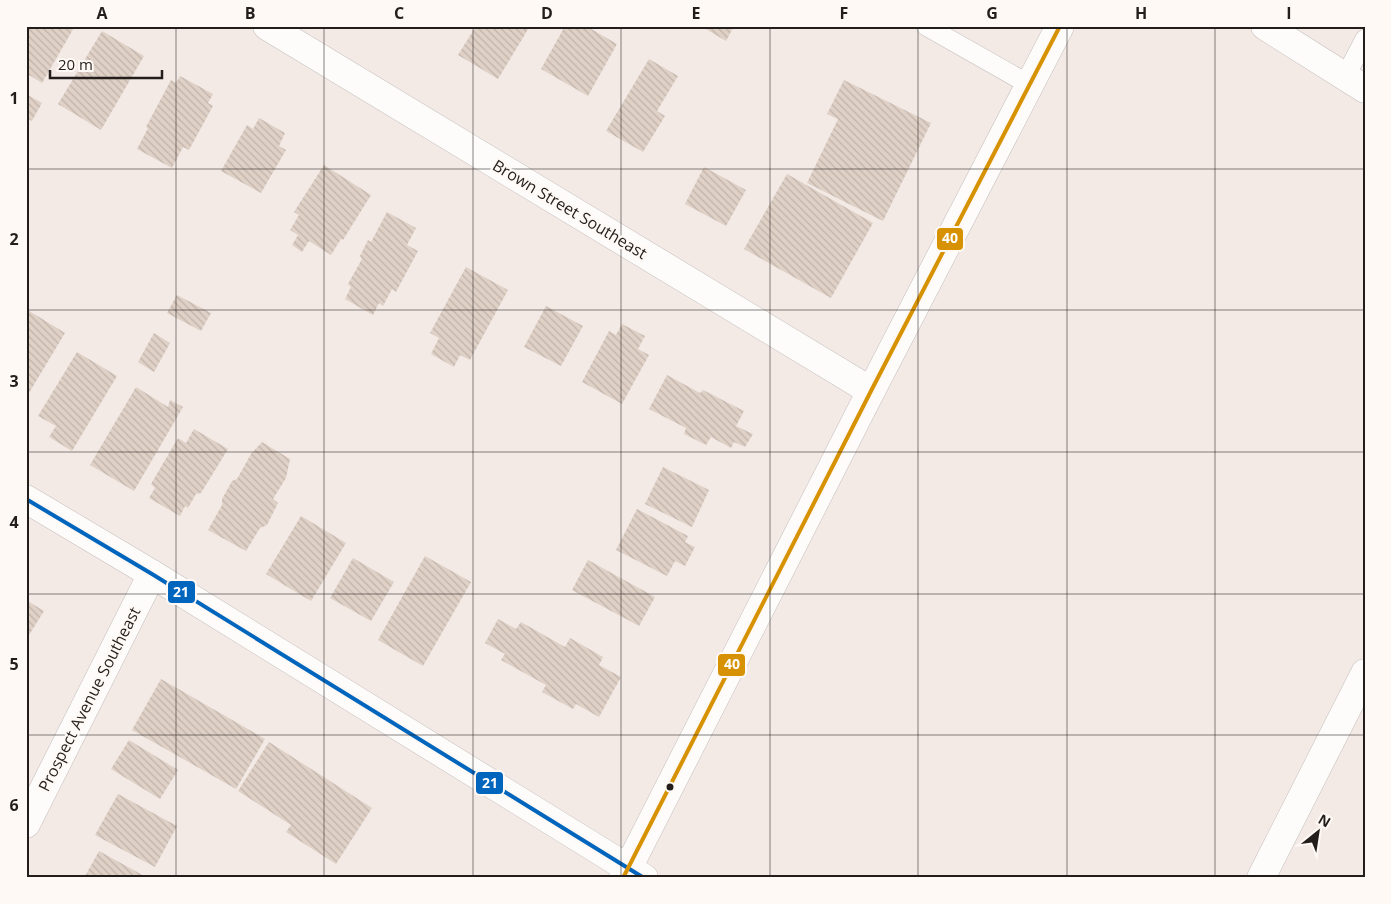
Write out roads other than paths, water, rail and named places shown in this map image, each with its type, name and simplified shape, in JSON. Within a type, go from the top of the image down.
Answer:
[{"type":"street","name":"Brown Street Southeast","points":[[267,26],[872,391]]},
{"type":"street","points":[[26,499],[152,574],[631,874],[872,391],[1060,26]]},
{"type":"street","points":[[1265,26],[1355,83]]},
{"type":"street","name":"Prospect Avenue Southeast","points":[[26,824],[152,574]]},
{"type":"street","points":[[1261,878],[1365,673]]},
{"type":"lane","points":[[926,26],[1030,85]]},
{"type":"lane","points":[[1355,83],[1365,39]]}]
